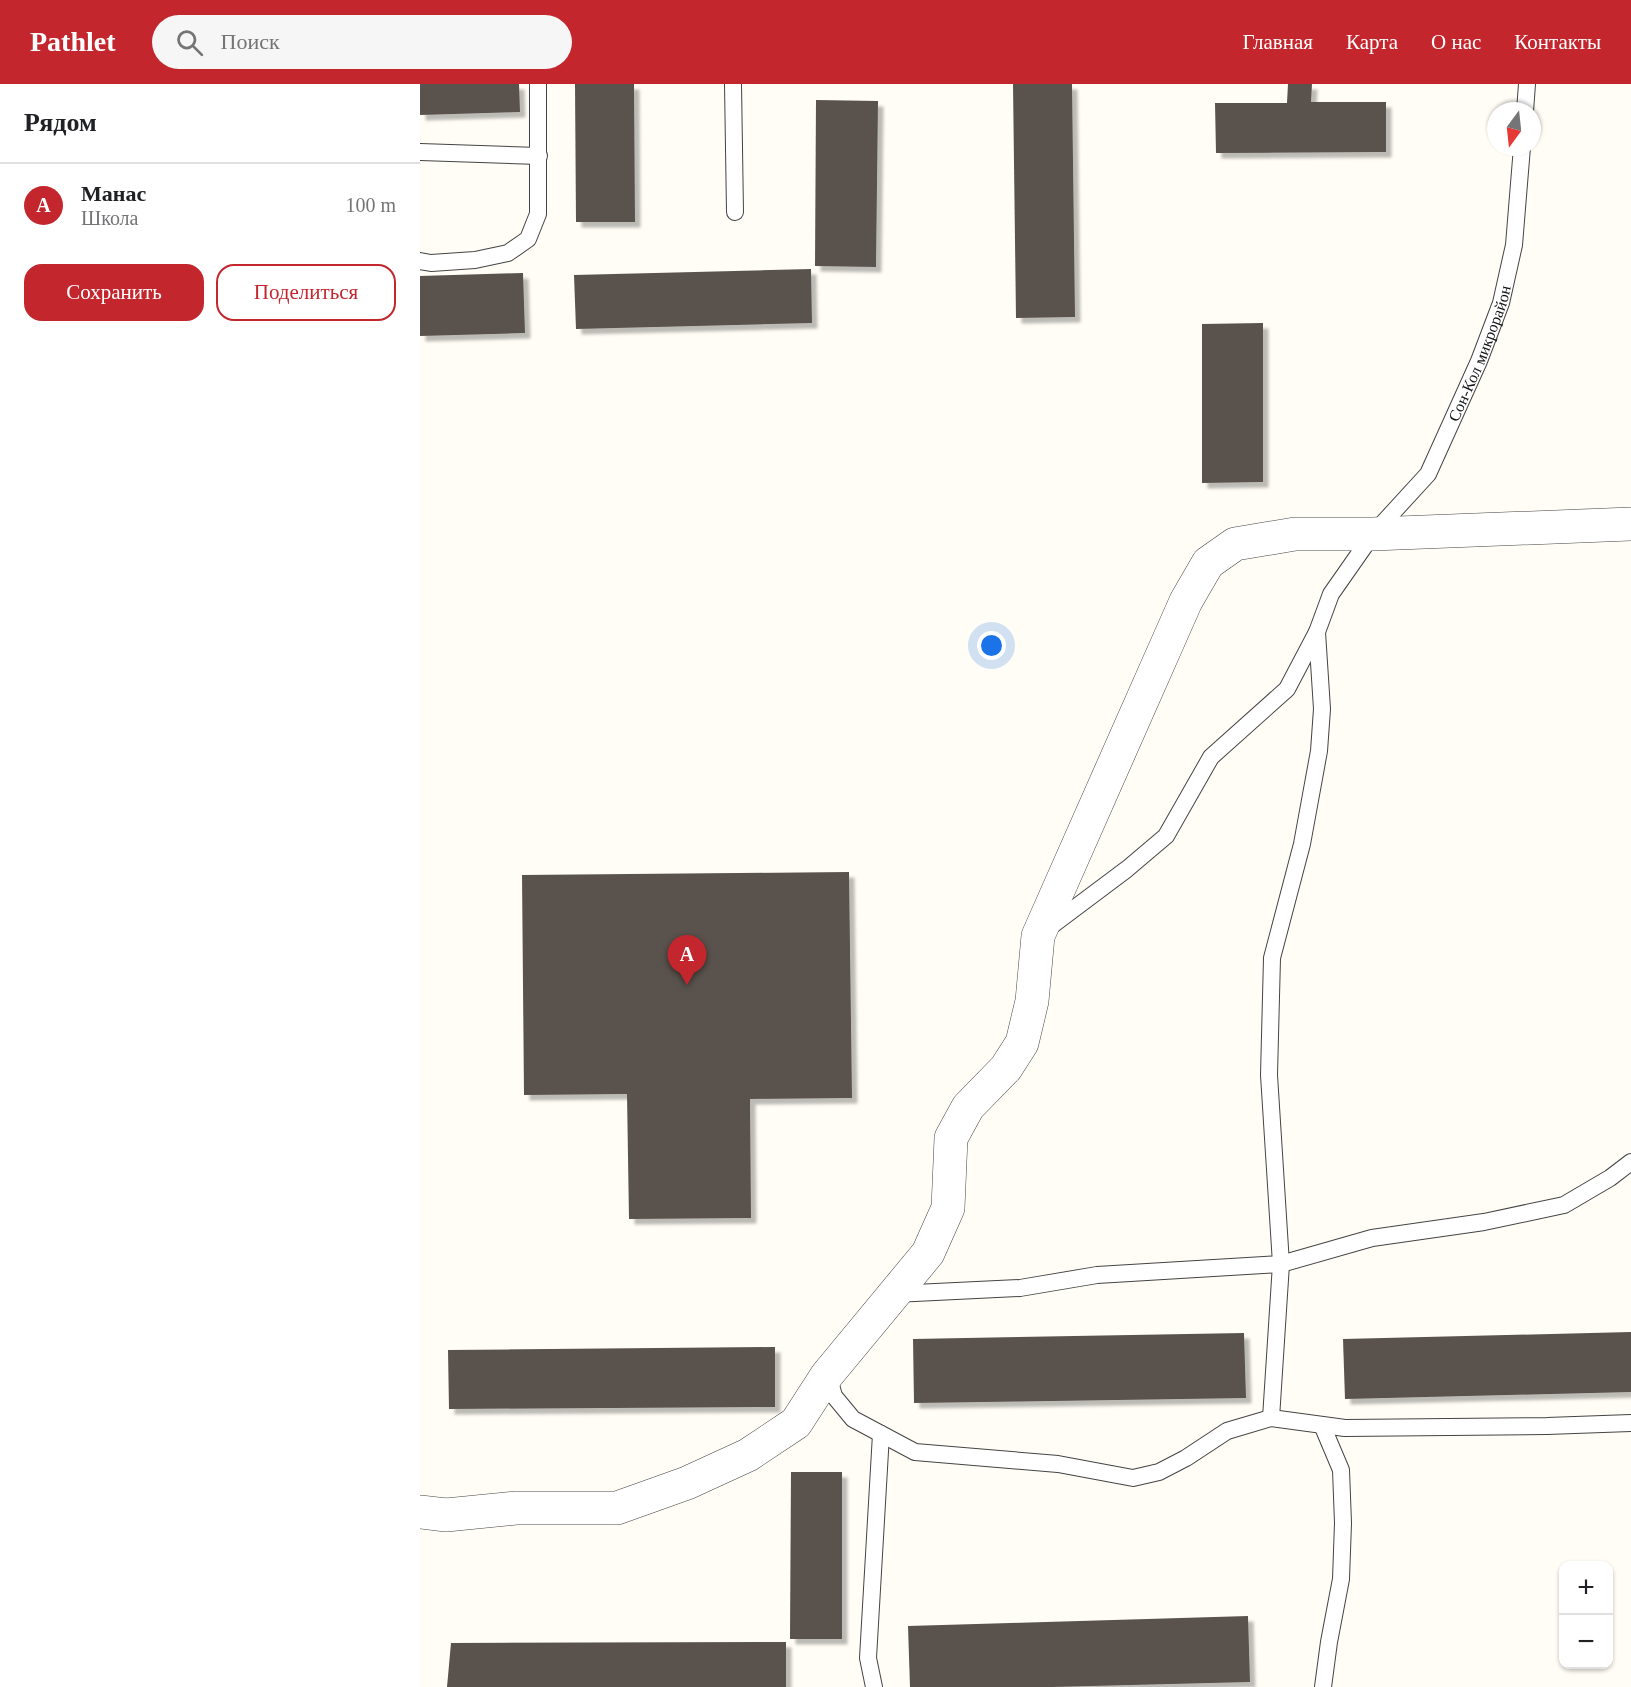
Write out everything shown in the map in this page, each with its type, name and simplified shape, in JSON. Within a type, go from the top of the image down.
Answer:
[{"type":"street","points":[[420,1512],[446,1515],[516,1509],[617,1508],[687,1483],[748,1455],[796,1423],[827,1375],[928,1253],[948,1208],[951,1138],[968,1107],[1006,1068],[1022,1043],[1032,1002],[1038,936],[1186,601],[1208,563],[1235,544],[1294,534],[1373,534],[1631,524]]},
{"type":"lane","points":[[420,261],[431,263],[475,261],[508,253],[528,239],[538,214],[538,84]]},
{"type":"lane","points":[[733,84],[735,212]]},
{"type":"lane","points":[[1526,102],[1527,84]]},
{"type":"lane","points":[[420,152],[539,156]]},
{"type":"lane","name":"Сон-Кол микрорайон","points":[[1038,936],[1127,869],[1166,836],[1212,757],[1287,689],[1317,632],[1331,594],[1373,534],[1428,474],[1479,361],[1501,303],[1514,244],[1521,156]]},
{"type":"lane","points":[[1271,1418],[1281,1264],[1269,1075],[1272,958],[1302,844],[1319,751],[1322,709],[1317,632]]},
{"type":"lane","points":[[893,1294],[1020,1288],[1097,1275],[1281,1264],[1372,1238],[1484,1222],[1564,1205],[1610,1178],[1631,1162]]},
{"type":"lane","points":[[827,1375],[834,1396],[853,1419],[915,1452],[1058,1464],[1133,1478],[1159,1472],[1186,1458],[1227,1431],[1271,1418],[1345,1428],[1631,1423]]},
{"type":"lane","points":[[1322,1425],[1341,1470],[1343,1522],[1341,1579],[1323,1687]]},
{"type":"lane","points":[[874,1687],[868,1658],[881,1434]]},
{"type":"building","points":[[420,84],[519,84],[520,112],[420,115]]},
{"type":"building","points":[[575,84],[634,84],[635,222],[576,222]]},
{"type":"building","points":[[1013,84],[1072,84],[1075,317],[1016,318]]},
{"type":"building","points":[[1288,84],[1312,84],[1311,102],[1386,102],[1386,152],[1216,153],[1215,103],[1287,103]]},
{"type":"building","points":[[816,100],[878,101],[876,267],[815,266]]},
{"type":"building","points":[[811,269],[812,323],[576,329],[574,275]]},
{"type":"building","points":[[523,273],[525,333],[420,336],[420,276]]},
{"type":"building","points":[[1263,323],[1263,482],[1202,483],[1202,324]]},
{"type":"building","points":[[849,872],[852,1098],[750,1099],[751,1218],[629,1219],[627,1094],[524,1095],[522,875]]},
{"type":"building","points":[[1631,1332],[1631,1392],[1345,1399],[1343,1339]]},
{"type":"building","points":[[1244,1333],[1246,1398],[914,1403],[913,1339]]},
{"type":"building","points":[[775,1347],[775,1407],[449,1409],[448,1350]]},
{"type":"building","points":[[791,1472],[842,1472],[842,1639],[790,1639]]},
{"type":"building","points":[[1248,1616],[1250,1682],[1051,1687],[910,1687],[908,1626]]},
{"type":"building","points":[[786,1642],[786,1687],[447,1687],[451,1643]]},
{"type":"place","name":"Манас","points":[[687,985]]}]
